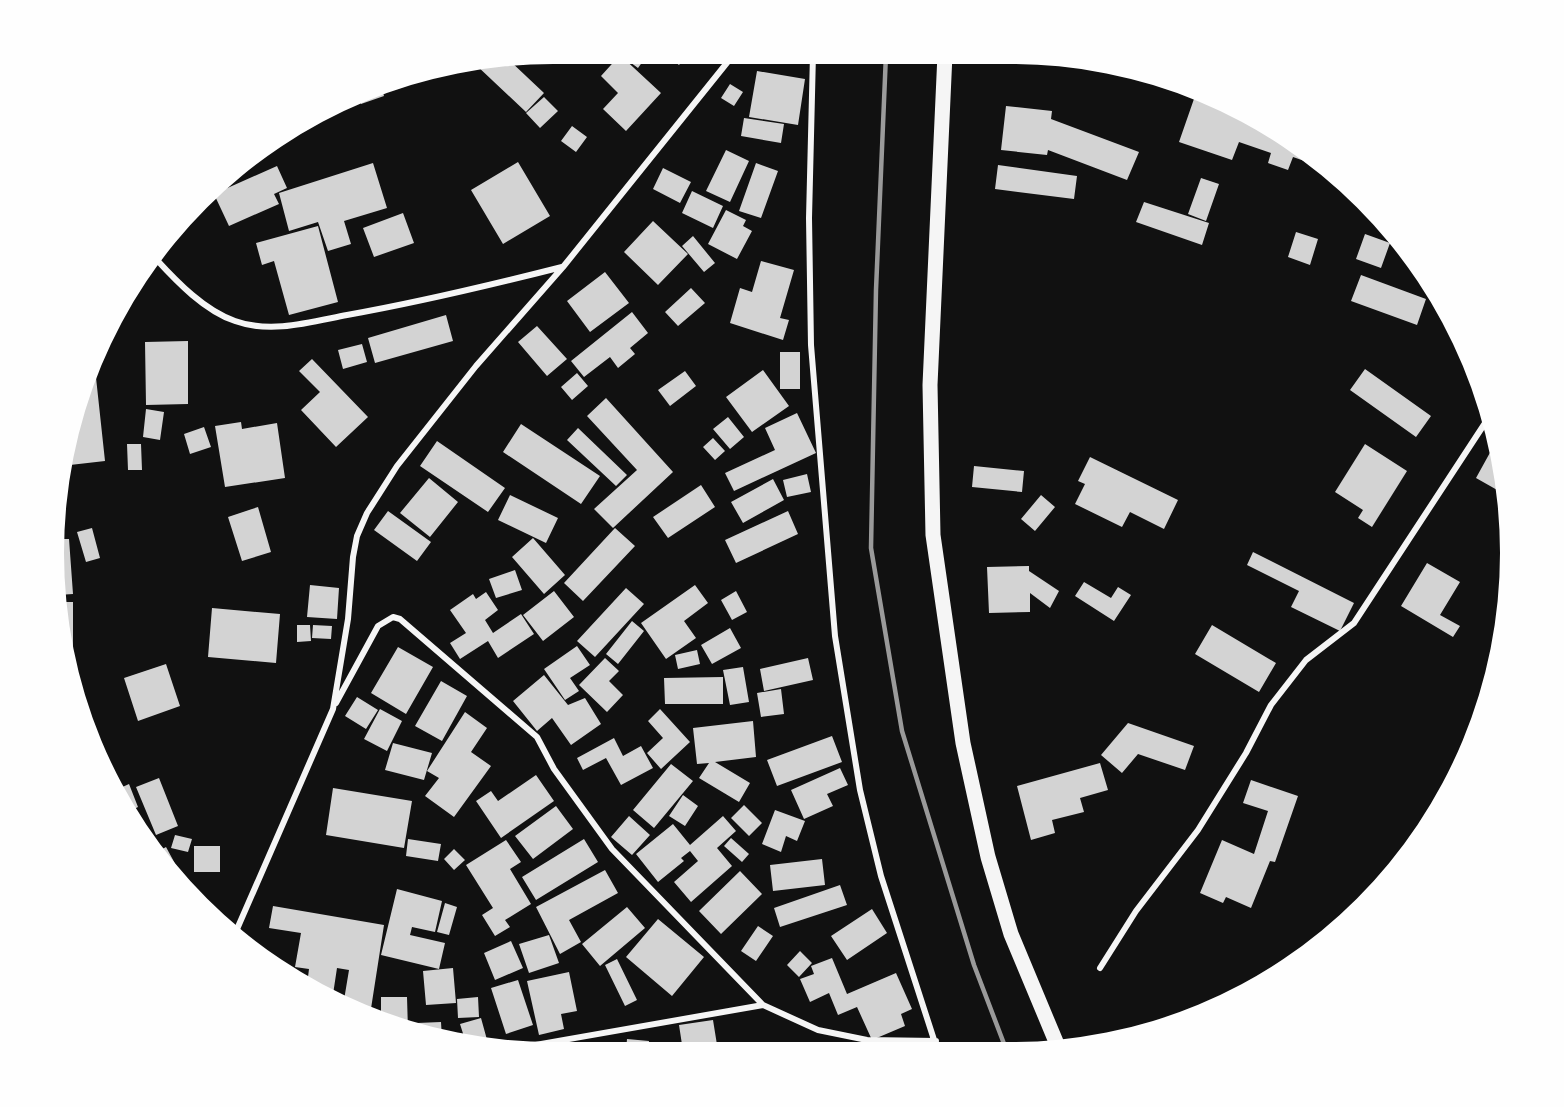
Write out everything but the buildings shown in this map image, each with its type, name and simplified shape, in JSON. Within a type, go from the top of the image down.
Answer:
[{"type":"main road","points":[[945,64],[930,385],[933,535],[963,743],[988,857],[1011,934],[1055,1040]]},
{"type":"street","points":[[333,709],[348,619],[353,557],[357,536],[367,513],[397,466],[476,366],[563,267],[726,64]]},
{"type":"street","points":[[238,927],[333,709],[378,626],[393,617],[400,619],[537,737],[555,769],[612,849],[763,1005],[818,1030],[867,1040],[936,1041],[905,956],[881,876],[860,790],[835,636],[811,345],[809,218],[813,64]]},
{"type":"street","points":[[161,263],[196,298],[233,321],[260,327],[286,326],[412,303],[563,267]]},
{"type":"street","points":[[1100,968],[1136,912],[1198,830],[1271,705],[1306,660],[1354,623],[1483,426]]},
{"type":"street","points":[[553,1042],[763,1005]]},
{"type":"railway","points":[[886,64],[876,290],[871,548],[902,731],[974,965],[1003,1042]]}]
